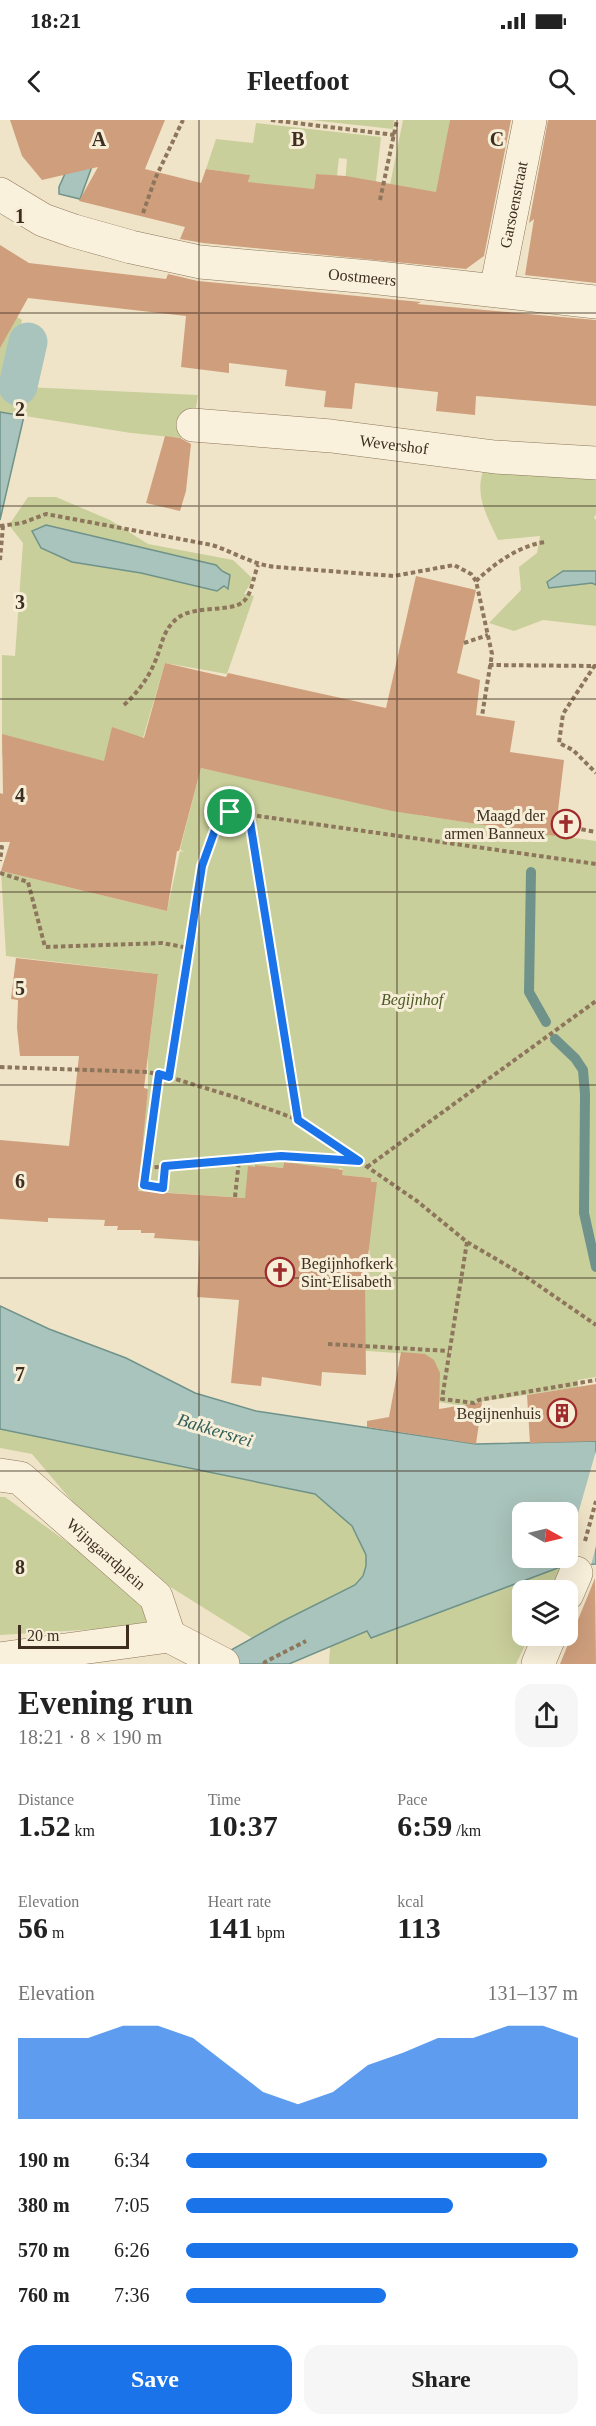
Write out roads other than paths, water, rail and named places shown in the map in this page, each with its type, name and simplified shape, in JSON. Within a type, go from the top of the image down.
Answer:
[{"type":"street","name":"Garsoenstraat","points":[[496,290],[530,120]]},
{"type":"street","name":"Oostmeers","points":[[0,195],[43,220],[131,247],[200,262],[496,290],[596,302]]},
{"type":"street","name":"Wevershof","points":[[193,425],[331,436],[495,457],[596,463]]},
{"type":"street","name":"Wijngaardplein","points":[[0,1475],[20,1478],[156,1597],[170,1636]]},
{"type":"street","points":[[0,1659],[170,1636],[216,1660]]},
{"type":"street","points":[[538,1664],[545,1646]]},
{"type":"water","points":[[109,120],[80,199],[59,194],[59,187],[73,156]]},
{"type":"water","points":[[0,412],[24,416],[0,520]]},
{"type":"water","points":[[46,525],[216,565],[230,575],[228,589],[224,586],[217,591],[141,573],[72,562],[41,548],[32,531]]},
{"type":"water","points":[[563,571],[596,571],[596,585],[592,583],[549,588],[547,582]]},
{"type":"water","points":[[0,1306],[49,1329],[126,1358],[195,1393],[256,1411],[476,1444],[596,1441],[596,1564],[578,1565],[578,1502],[512,1502],[512,1568],[558,1568],[526,1580],[512,1580],[512,1585],[371,1638],[367,1631],[289,1664],[206,1664],[283,1621],[355,1585],[363,1576],[366,1555],[352,1526],[315,1494],[0,1429]]},
{"type":"waterway","name":"Bakkersrei","points":[[18,386],[28,342]]},
{"type":"waterway","points":[[531,872],[529,992],[546,1022]]},
{"type":"waterway","points":[[555,1039],[575,1058],[583,1070],[585,1094],[584,1213],[596,1267]]},
{"type":"place","name":"Maagd der armen Banneux","points":[[566,824]]},
{"type":"place","name":"Begijnhofkerk Sint-Elisabeth","points":[[280,1272]]},
{"type":"place","name":"Begijnenhuis","points":[[562,1413]]},
{"type":"park label","name":"Begijnhof","points":[[412,999]]}]
